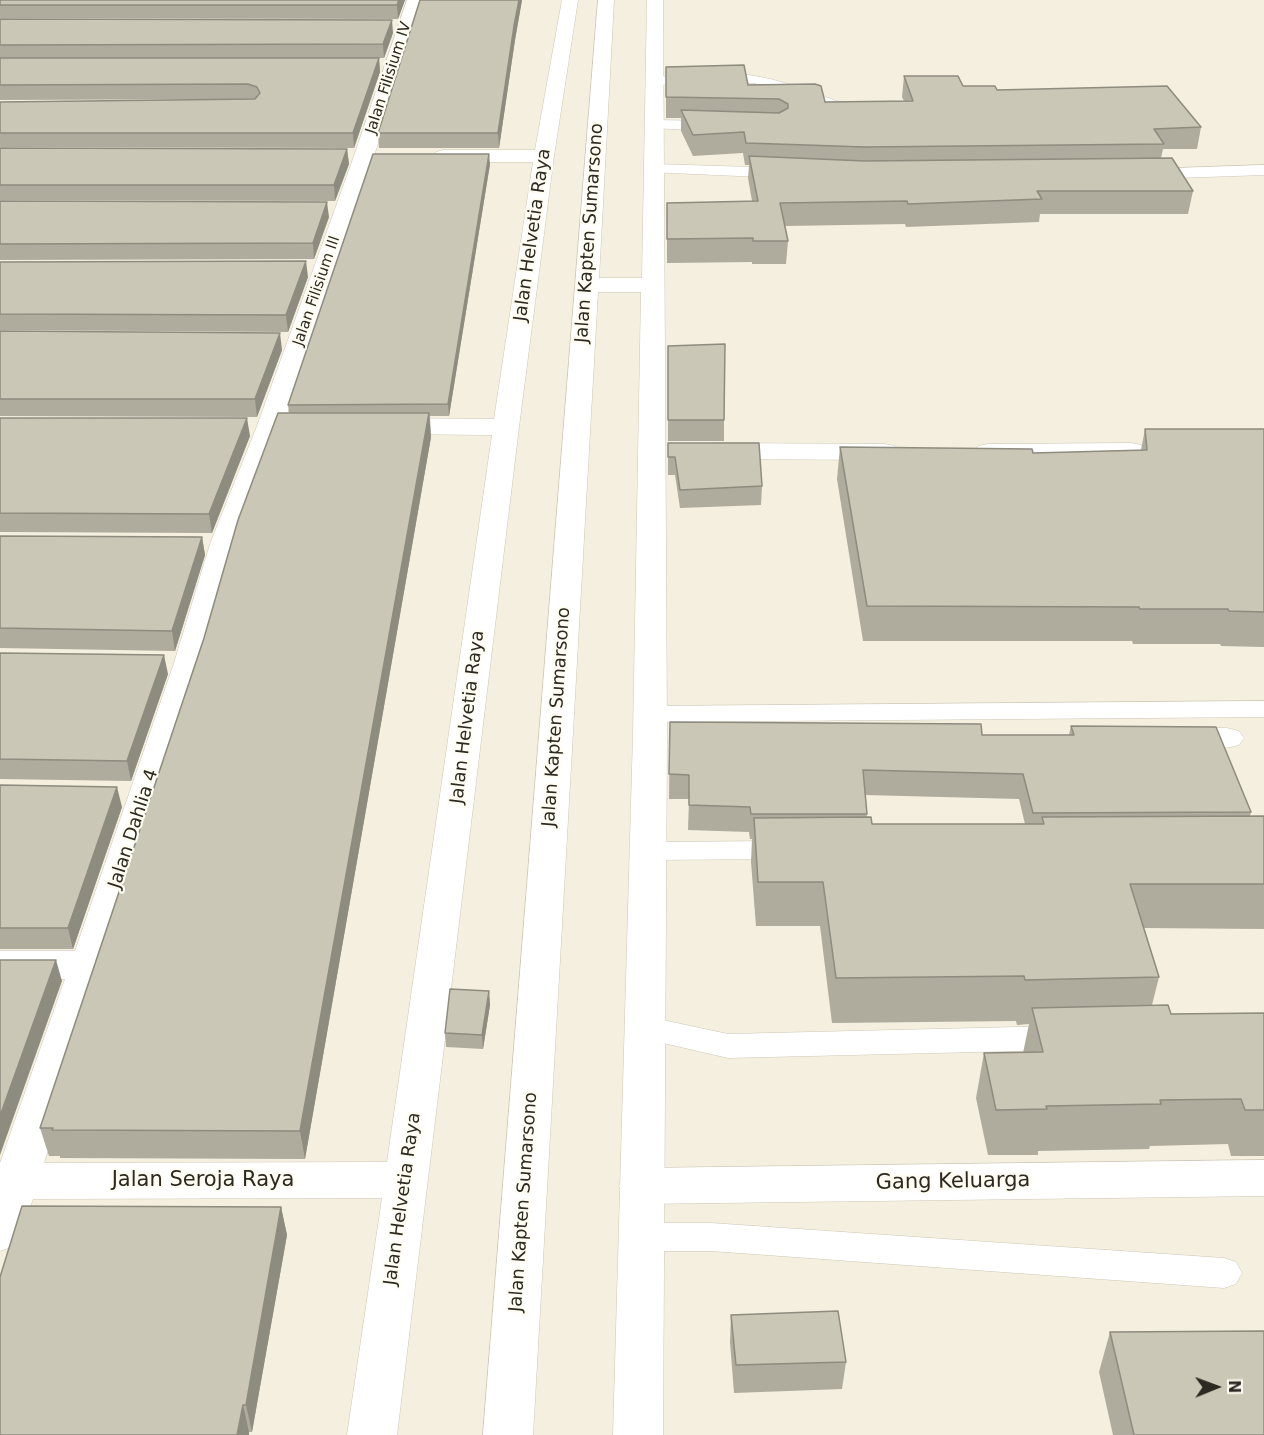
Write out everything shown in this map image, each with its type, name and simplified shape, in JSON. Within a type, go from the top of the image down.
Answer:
[{"type":"main road","name":"Jalan Filisium IV","points":[[353,156],[394,65],[400,26],[415,0]]},
{"type":"main road","name":"Jalan Helvetia Raya","points":[[372,1435],[543,156],[570,0]]},
{"type":"main road","name":"Jalan Kapten Sumarsono","points":[[508,1435],[606,0]]},
{"type":"main road","points":[[638,1435],[649,724],[673,451],[654,285],[655,0]]},
{"type":"main road","points":[[371,65],[394,65]]},
{"type":"main road","points":[[353,156],[388,156]]},
{"type":"main road","name":"Jalan Filisium III","points":[[270,426],[287,341],[313,268],[345,209],[353,156]]},
{"type":"main road","points":[[424,156],[543,156]]},
{"type":"main road","points":[[322,209],[345,209]]},
{"type":"main road","points":[[586,285],[654,285]]},
{"type":"main road","name":"Jalan Dahlia 4","points":[[0,1232],[8,1182],[89,965],[128,794],[190,663],[214,544],[270,426]]},
{"type":"main road","points":[[364,426],[506,427]]},
{"type":"main road","points":[[673,451],[907,452]]},
{"type":"main road","points":[[967,452],[1157,451]]},
{"type":"main road","points":[[154,662],[190,663]]},
{"type":"main road","points":[[649,724],[1227,738]]},
{"type":"main road","points":[[0,965],[89,965]]},
{"type":"main road","name":"Gang Keluarga","points":[[641,1186],[1264,1178]]},
{"type":"main road","name":"Jalan Seroja Raya","points":[[8,1182],[406,1180]]},
{"type":"lane","points":[[655,81],[752,79],[780,85],[834,105]]},
{"type":"lane","points":[[655,125],[725,126]]},
{"type":"lane","points":[[654,169],[805,174]]},
{"type":"lane","points":[[1134,174],[1264,170]]},
{"type":"lane","points":[[649,724],[1264,709]]},
{"type":"lane","points":[[646,850],[818,849]]},
{"type":"lane","points":[[644,1028],[728,1046],[1085,1037]]},
{"type":"lane","points":[[641,1237],[711,1237],[1224,1273]]},
{"type":"building","points":[[0,0],[399,0],[397,5],[0,5]]},
{"type":"building","points":[[420,0],[519,0],[498,133],[378,133]]},
{"type":"building","points":[[0,19],[392,20],[383,44],[0,45]]},
{"type":"building","points":[[0,58],[379,58],[353,133],[0,133],[0,102],[255,99],[260,93],[257,87],[248,84],[0,85]]},
{"type":"building","points":[[744,65],[748,85],[815,84],[821,86],[825,102],[913,101],[904,76],[958,76],[963,86],[995,86],[997,90],[1167,86],[1201,127],[1154,129],[1164,144],[865,147],[746,143],[744,132],[693,135],[681,110],[779,113],[788,108],[788,104],[779,99],[666,97],[666,67]]},
{"type":"building","points":[[0,148],[347,149],[334,185],[0,185]]},
{"type":"building","points":[[373,154],[489,154],[448,404],[288,405]]},
{"type":"building","points":[[749,156],[865,161],[1172,158],[1193,191],[1037,191],[1042,199],[908,204],[907,201],[780,203],[788,241],[753,241],[753,238],[667,239],[667,203],[758,201]]},
{"type":"building","points":[[0,201],[327,202],[313,243],[0,244]]},
{"type":"building","points":[[306,261],[286,315],[0,314],[0,262]]},
{"type":"building","points":[[0,331],[280,333],[255,399],[0,399]]},
{"type":"building","points":[[725,344],[724,420],[668,420],[668,346]]},
{"type":"building","points":[[278,413],[429,413],[300,1131],[52,1130],[53,1128],[40,1128],[204,638],[238,520]]},
{"type":"building","points":[[0,418],[247,418],[209,514],[0,513]]},
{"type":"building","points":[[1145,429],[1264,429],[1264,612],[1229,611],[1228,609],[1140,609],[1139,607],[867,606],[840,447],[1032,449],[1033,453],[1147,450]]},
{"type":"building","points":[[668,443],[759,443],[762,486],[680,490],[675,457],[668,457]]},
{"type":"building","points":[[0,536],[202,537],[172,631],[0,628]]},
{"type":"building","points":[[0,653],[164,655],[127,761],[0,759]]},
{"type":"building","points":[[670,722],[981,724],[982,735],[1074,735],[1071,726],[1216,727],[1251,812],[1033,813],[1023,774],[863,770],[867,814],[751,814],[750,807],[689,805],[689,775],[669,774]]},
{"type":"building","points":[[0,785],[117,787],[68,928],[0,928]]},
{"type":"building","points":[[1264,816],[1264,884],[1130,884],[1159,977],[1025,980],[1024,976],[836,978],[823,882],[758,882],[754,818],[871,817],[872,824],[1044,824],[1042,817]]},
{"type":"building","points":[[0,960],[56,960],[0,1116]]},
{"type":"building","points":[[450,989],[489,991],[482,1035],[445,1033]]},
{"type":"building","points":[[1168,1005],[1171,1014],[1264,1013],[1264,1110],[1245,1110],[1241,1099],[1160,1100],[1161,1104],[1046,1106],[1047,1109],[996,1110],[984,1053],[1043,1052],[1032,1008]]},
{"type":"building","points":[[22,1206],[281,1207],[246,1405],[243,1405],[237,1435],[0,1435],[0,1277]]},
{"type":"building","points":[[838,1311],[846,1362],[736,1365],[731,1315]]},
{"type":"building","points":[[1264,1331],[1264,1435],[1134,1435],[1110,1332]]}]
